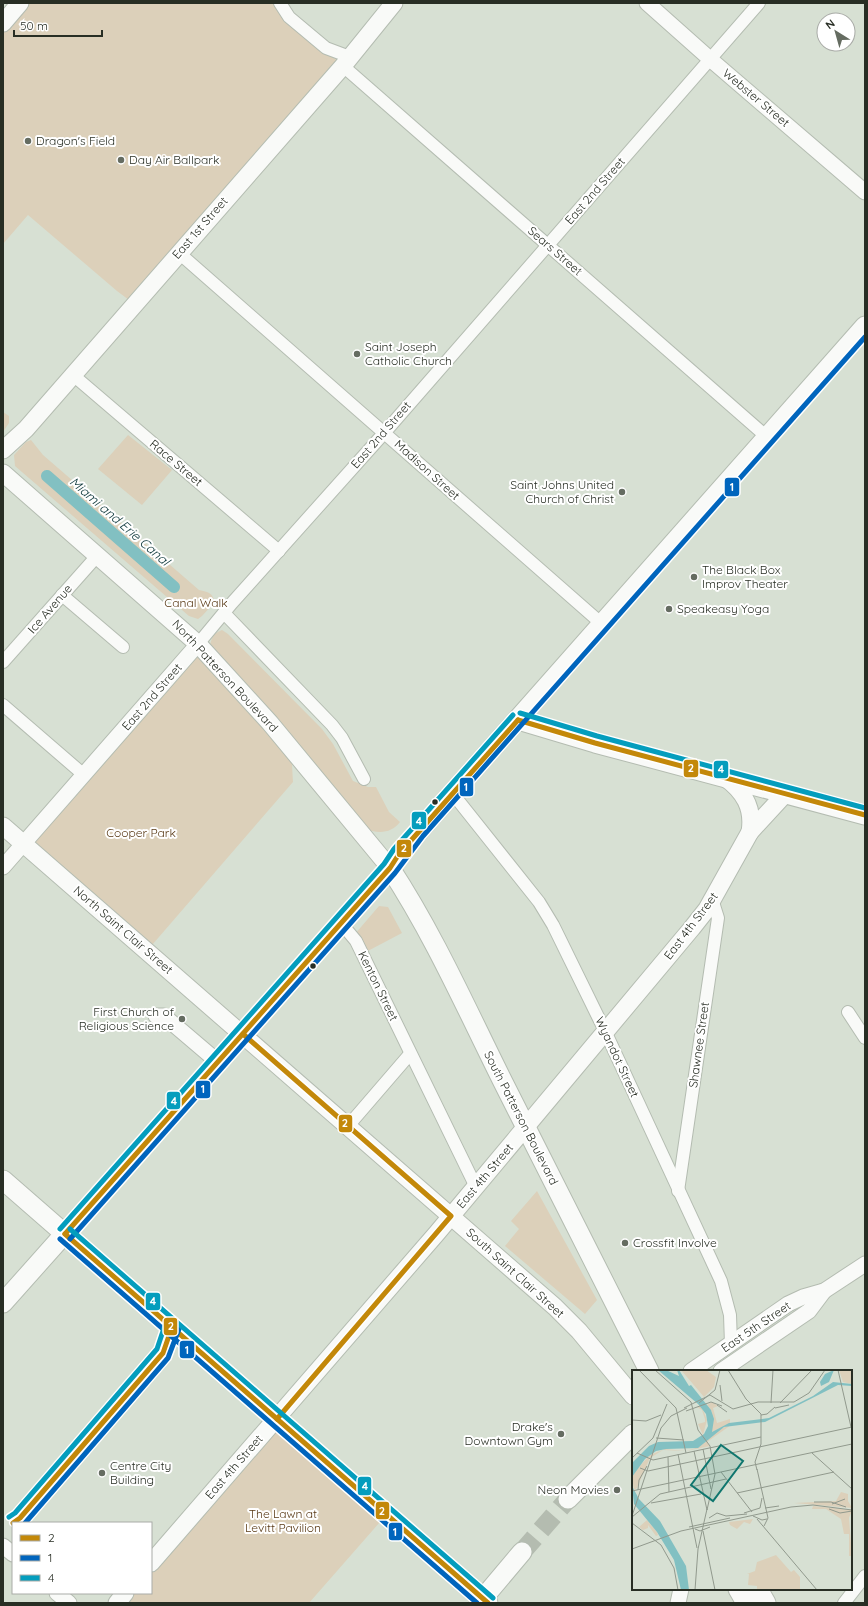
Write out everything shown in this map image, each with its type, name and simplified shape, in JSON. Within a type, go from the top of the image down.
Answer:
[{"type":"main road","points":[[3,23],[20,3]]},
{"type":"main road","name":"East 1st Street","points":[[3,450],[26,429],[346,61],[394,3]]},
{"type":"main road","points":[[3,1303],[390,868],[399,854],[865,326]]},
{"type":"main road","name":"North Patterson Boulevard","points":[[3,473],[198,644],[270,723],[390,868]]},
{"type":"main road","points":[[518,720],[865,815]]},
{"type":"main road","points":[[724,777],[740,790],[745,798],[751,816],[750,832]]},
{"type":"main road","name":"East 4th Street","points":[[152,1562],[476,1187],[692,928],[712,899],[750,832],[785,794]]},
{"type":"main road","name":"North Saint Clair Street","points":[[3,826],[243,1034]]},
{"type":"main road","name":"South Patterson Boulevard","points":[[390,868],[406,892],[440,956],[648,1370]]},
{"type":"main road","name":"South Saint Clair Street","points":[[243,1034],[564,1316],[632,1395]]},
{"type":"main road","points":[[3,1180],[483,1601],[522,1552]]},
{"type":"main road","points":[[568,1499],[632,1435]]},
{"type":"main road","points":[[739,1590],[746,1603]]},
{"type":"main road","points":[[759,1590],[766,1603]]},
{"type":"main road","points":[[117,1603],[124,1594]]},
{"type":"street","name":"Sears Street","points":[[280,3],[289,17],[326,48],[346,61],[548,245],[767,437]]},
{"type":"street","name":"Webster Street","points":[[647,3],[865,192]]},
{"type":"street","name":"East 2nd Street","points":[[3,867],[759,3]]},
{"type":"street","name":"Madison Street","points":[[179,253],[385,432],[602,624]]},
{"type":"street","name":"Race Street","points":[[73,375],[279,551]]},
{"type":"street","name":"Ice Avenue","points":[[3,662],[97,556]]},
{"type":"street","points":[[62,595],[123,647]]},
{"type":"street","points":[[224,613],[332,725],[342,738],[364,779]]},
{"type":"street","points":[[3,705],[84,775]]},
{"type":"street","name":"Wyandot Street","points":[[453,794],[539,902],[553,925],[605,1031],[721,1281],[730,1315],[730,1344]]},
{"type":"street","name":"Shawnee Street","points":[[678,1191],[718,918],[712,899]]},
{"type":"street","name":"Kenton Street","points":[[340,923],[356,941],[476,1187]]},
{"type":"street","points":[[848,1012],[865,1038]]},
{"type":"street","points":[[156,1016],[164,1016],[218,1062]]},
{"type":"street","points":[[348,1126],[410,1054]]},
{"type":"street","name":"East 5th Street","points":[[693,1370],[788,1304],[803,1297],[824,1291],[865,1264]]},
{"type":"street","name":"East 5th Street","points":[[723,1370],[809,1311],[824,1291]]},
{"type":"street","points":[[3,1546],[12,1553]]},
{"type":"street","points":[[844,1603],[865,1576]]},
{"type":"street","points":[[678,1603],[681,1590]]},
{"type":"street","points":[[58,1594],[69,1603]]},
{"type":"green space","name":"Day Air Ballpark","points":[[22,3],[280,3],[289,17],[343,66],[133,303],[28,215],[3,244],[3,25]]},
{"type":"green space","points":[[3,412],[9,416],[9,423],[3,432]]},
{"type":"green space","points":[[128,435],[172,470],[142,505],[98,469]]},
{"type":"green space","name":"Canal Walk","points":[[31,440],[43,455],[199,590],[208,592],[212,595],[214,603],[202,616],[198,619],[189,616],[15,466],[14,455],[26,442]]},
{"type":"green space","points":[[222,630],[228,634],[322,729],[333,744],[353,781],[368,787],[376,787],[389,812],[400,822],[396,826],[384,832],[364,828],[210,645],[217,632]]},
{"type":"green space","name":"Cooper Park","points":[[198,644],[291,748],[293,782],[146,952],[23,844]]},
{"type":"green space","points":[[379,906],[388,907],[402,933],[364,953],[355,934]]},
{"type":"green space","points":[[537,1191],[597,1300],[585,1314],[505,1246],[519,1229],[511,1221]]},
{"type":"green space","name":"The Lawn at Levitt Pavilion","points":[[277,1419],[387,1514],[309,1603],[117,1603],[124,1594],[152,1594],[152,1562]]},
{"type":"waterway","name":"Miami and Erie Canal","points":[[47,476],[174,587]]},
{"type":"tunnel","points":[[522,1552],[568,1499]]},
{"type":"transit line","name":"1","points":[[70,1239],[395,873],[423,836],[865,337]]},
{"type":"transit line","name":"4","points":[[520,713],[597,736],[865,808]]},
{"type":"transit line","name":"4","points":[[60,1229],[384,864],[394,849],[513,715]]},
{"type":"transit line","name":"2","points":[[518,720],[595,743],[865,815]]},
{"type":"transit line","name":"2","points":[[65,1234],[390,868],[399,854],[518,720]]},
{"type":"transit line","name":"2","points":[[243,1034],[451,1216],[277,1419]]},
{"type":"transit line","name":"4","points":[[70,1229],[493,1598]]},
{"type":"transit line","name":"2","points":[[65,1234],[488,1603]]},
{"type":"transit line","name":"1","points":[[60,1239],[477,1603]]},
{"type":"transit line","name":"4","points":[[9,1517],[15,1513],[157,1349],[165,1325]]},
{"type":"transit line","name":"2","points":[[14,1522],[20,1518],[163,1353],[172,1327]]},
{"type":"transit line","name":"1","points":[[26,1522],[168,1358],[179,1329]]},
{"type":"place","name":"Dragon's Field","points":[[28,141]]},
{"type":"place","name":"Day Air Ballpark","points":[[121,160]]},
{"type":"place","name":"Saint Joseph Catholic Church","points":[[357,354]]},
{"type":"place","name":"Saint Johns United Church of Christ","points":[[622,492]]},
{"type":"place","name":"The Black Box Improv Theater","points":[[694,577]]},
{"type":"place","name":"Speakeasy Yoga","points":[[669,609]]},
{"type":"place","name":"First Church of Religious Science","points":[[182,1019]]},
{"type":"place","name":"Crossfit Involve","points":[[625,1243]]},
{"type":"place","name":"Drake's Downtown Gym","points":[[561,1434]]},
{"type":"place","name":"Centre City Building","points":[[102,1473]]},
{"type":"place","name":"Neon Movies","points":[[617,1490]]}]
